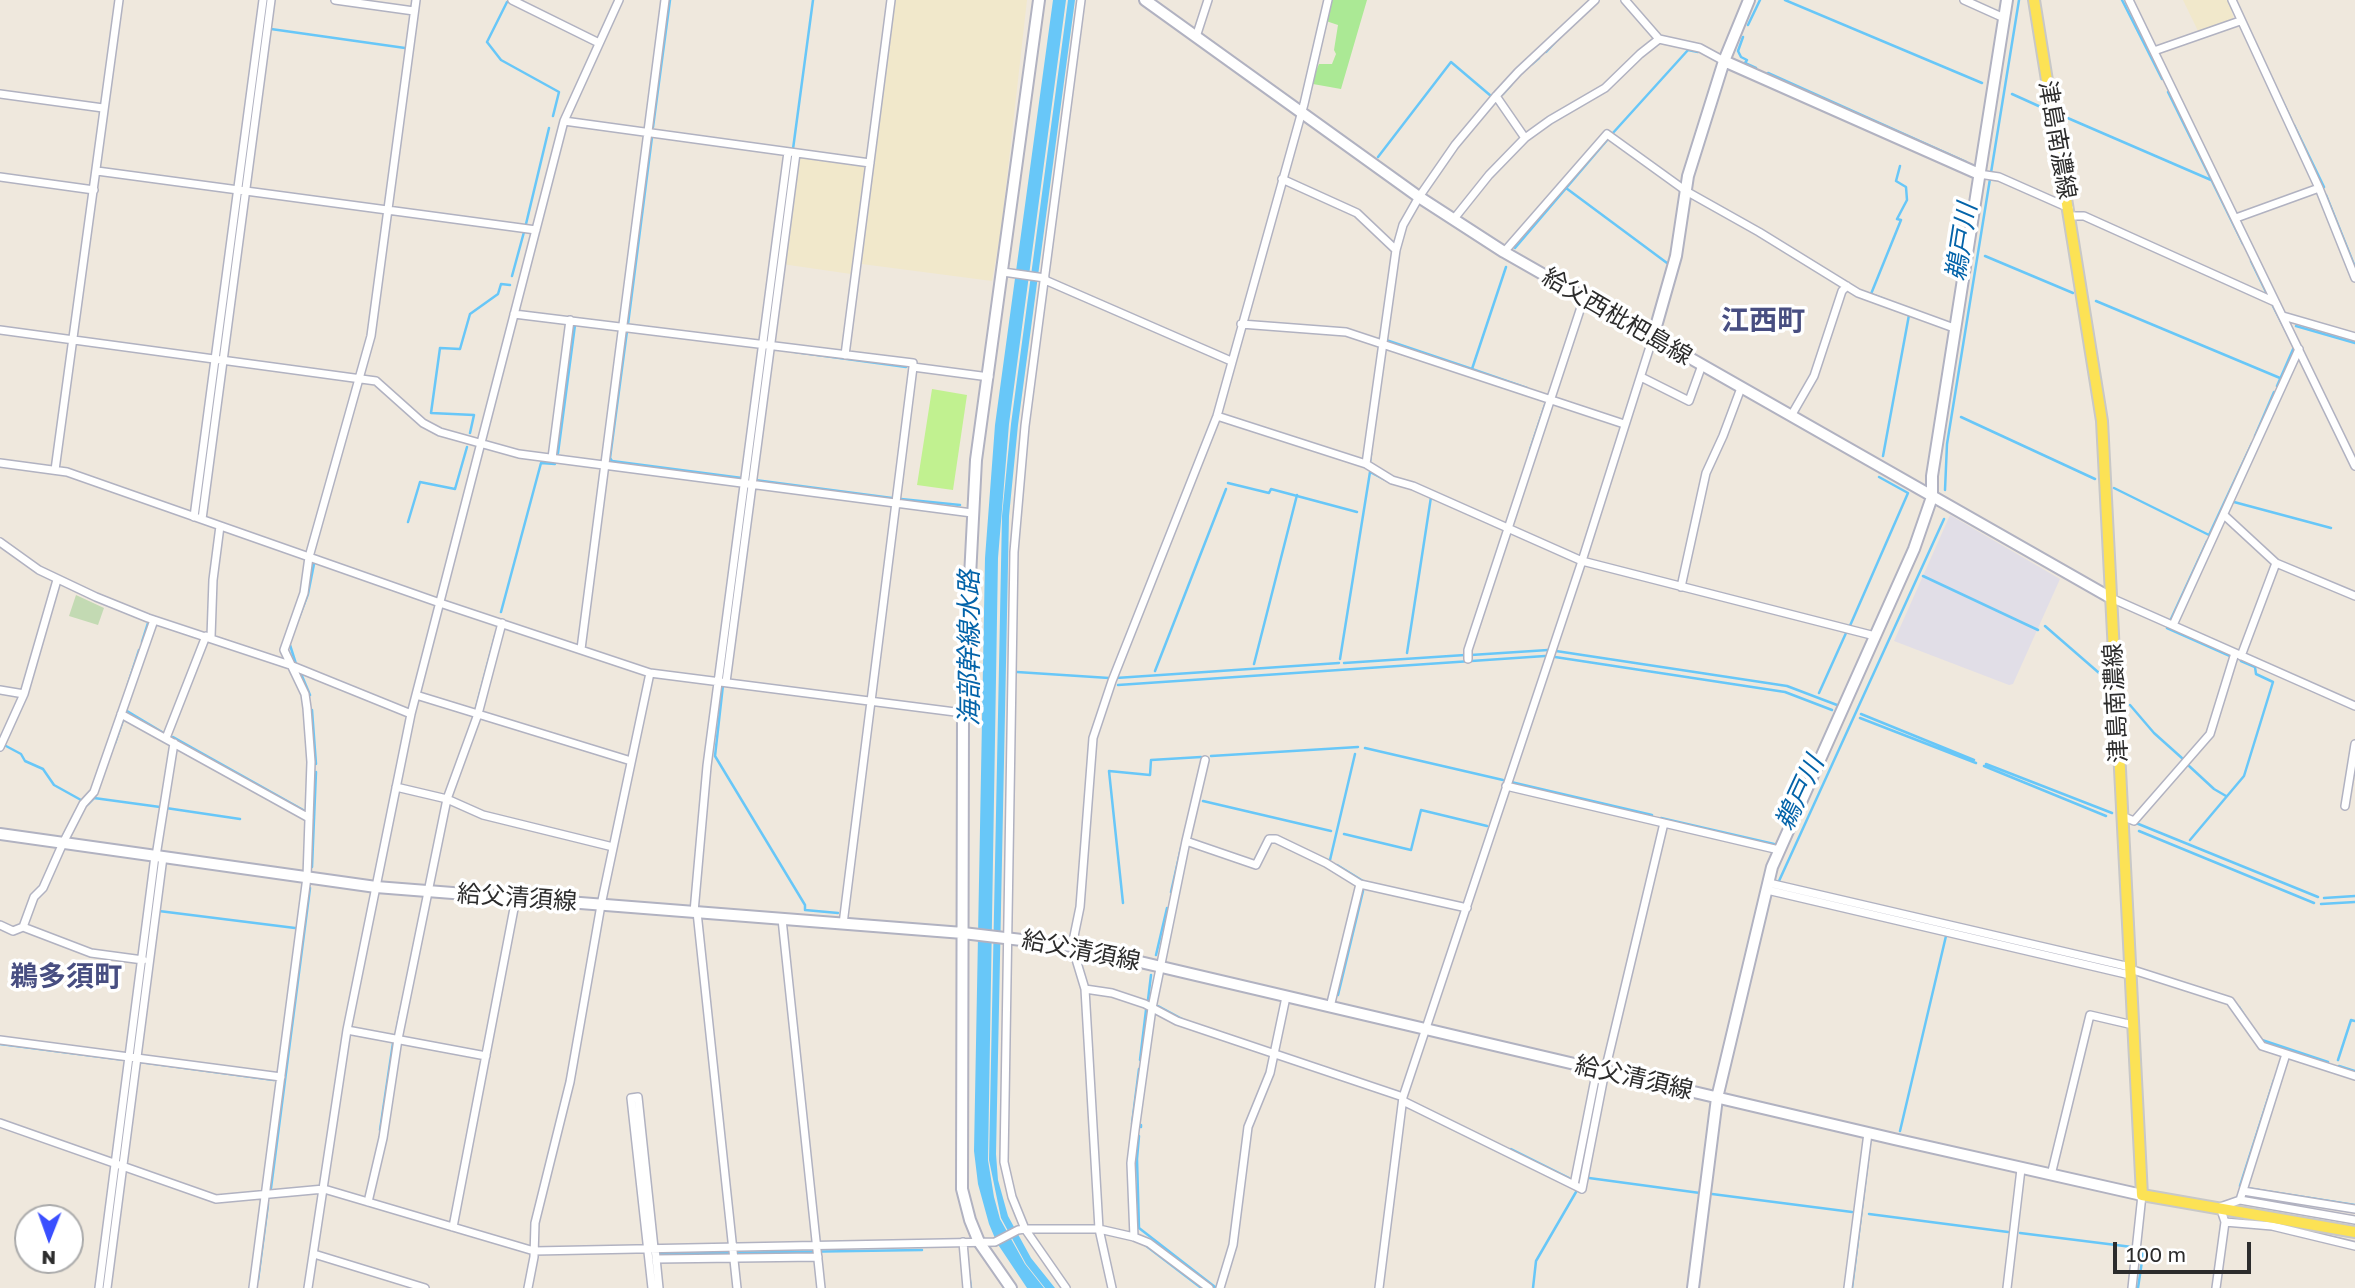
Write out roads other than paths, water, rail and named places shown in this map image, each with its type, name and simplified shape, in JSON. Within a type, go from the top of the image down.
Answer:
[{"type":"main road","points":[[1011,1288],[979,1242],[962,1189],[969,934],[964,713],[976,460],[1039,0]]},
{"type":"main road","name":"給父西枇杷島線","points":[[1145,0],[1419,197],[1504,252],[2111,598]]},
{"type":"main road","points":[[1653,337],[1676,256],[1688,176],[1724,61],[1749,0]]},
{"type":"main road","points":[[1693,1288],[1717,1098],[1768,886],[1779,850],[1914,549],[1932,497],[1932,476],[1954,328],[1982,174],[2007,0]]},
{"type":"main road","name":"津島南濃線","points":[[2034,0],[2102,421],[2142,1195]]},
{"type":"main road","points":[[1724,61],[1982,174]]},
{"type":"main road","name":"給父清須線","points":[[0,834],[376,887],[1005,937],[1072,946],[2021,1169],[2142,1195]]},
{"type":"main road","points":[[2142,1195],[2355,1232]]},
{"type":"street","points":[[55,470],[119,0]]},
{"type":"street","points":[[242,190],[263,0]]},
{"type":"street","points":[[198,518],[242,190],[271,0]]},
{"type":"street","points":[[335,0],[414,11]]},
{"type":"street","points":[[253,1288],[307,877],[311,762],[307,708],[305,694],[284,650],[304,593],[309,557],[371,336],[416,0]]},
{"type":"street","points":[[512,0],[599,43]]},
{"type":"street","points":[[309,1288],[347,1030],[411,714],[564,121],[619,0]]},
{"type":"street","points":[[581,649],[665,0]]},
{"type":"street","points":[[845,355],[891,0]]},
{"type":"street","points":[[1066,1288],[1022,1229],[1004,1162],[1005,937],[1014,552],[1025,426],[1081,0]]},
{"type":"street","points":[[1196,37],[1208,0]]},
{"type":"street","points":[[1112,1288],[1099,1229],[1086,989],[1072,946],[1080,907],[1093,738],[1217,416],[1328,0]]},
{"type":"street","points":[[1366,464],[1396,250],[1402,225],[1455,145],[1496,96],[1595,0]]},
{"type":"street","points":[[1625,0],[1659,39],[1700,48],[1724,61]]},
{"type":"street","points":[[1964,0],[2004,18]]},
{"type":"street","points":[[2129,0],[2355,466]]},
{"type":"street","points":[[2232,0],[2319,188],[2355,278]]},
{"type":"street","points":[[2154,51],[2240,21]]},
{"type":"street","points":[[1453,220],[1489,175],[1525,138],[1605,88],[1659,39]]},
{"type":"street","points":[[0,94],[103,108]]},
{"type":"street","points":[[1496,96],[1525,138]]},
{"type":"street","points":[[564,121],[870,163]]},
{"type":"street","points":[[1504,252],[1607,134],[1686,191],[1858,293],[1954,328]]},
{"type":"street","points":[[737,1288],[695,912],[707,766],[723,682],[792,152]]},
{"type":"street","points":[[97,171],[536,230]]},
{"type":"street","points":[[1982,174],[1996,176],[2069,212],[2084,216],[2276,303]]},
{"type":"street","points":[[0,177],[94,190]]},
{"type":"street","points":[[1282,179],[1357,213],[1396,250]]},
{"type":"street","points":[[2236,218],[2319,188]]},
{"type":"street","points":[[1003,272],[1043,279],[1231,360]]},
{"type":"street","points":[[1791,416],[1814,376],[1842,291],[1847,286]]},
{"type":"street","points":[[1468,659],[1468,650],[1584,298]]},
{"type":"street","points":[[514,314],[913,363],[843,924]]},
{"type":"street","points":[[2283,316],[2355,337]]},
{"type":"street","points":[[552,458],[570,320]]},
{"type":"street","points":[[1241,324],[1346,332],[1624,424]]},
{"type":"street","points":[[0,330],[376,380],[432,428],[519,454],[972,513]]},
{"type":"street","points":[[1379,1288],[1403,1099],[1582,561],[1653,337]]},
{"type":"street","points":[[2173,625],[2299,349]]},
{"type":"street","points":[[1641,377],[1689,401],[1702,365]]},
{"type":"street","points":[[913,367],[989,377]]},
{"type":"street","points":[[1681,587],[1706,473],[1741,388]]},
{"type":"street","points":[[1217,416],[1366,464],[1392,480],[1413,486],[1582,561],[1875,636]]},
{"type":"street","points":[[0,463],[67,472],[440,603],[650,673],[964,713]]},
{"type":"street","points":[[2224,515],[2276,562],[2355,596]]},
{"type":"street","points":[[166,738],[208,636],[220,526]]},
{"type":"street","points":[[0,542],[57,580],[154,620],[208,636],[411,714]]},
{"type":"street","points":[[2122,816],[2134,821],[2210,734],[2238,654],[2276,562]]},
{"type":"street","points":[[0,747],[24,694],[57,580]]},
{"type":"street","points":[[2111,598],[2355,706]]},
{"type":"street","points":[[23,927],[34,897],[43,888],[83,804],[94,792],[154,620]]},
{"type":"street","points":[[368,1202],[383,1138],[398,1039],[447,799],[478,714],[502,623]]},
{"type":"street","points":[[528,1288],[535,1223],[570,1082],[601,905],[650,673]]},
{"type":"street","points":[[0,690],[24,694]]},
{"type":"street","points":[[416,695],[631,761]]},
{"type":"street","points":[[121,714],[309,818]]},
{"type":"street","points":[[99,1288],[119,1165],[174,743]]},
{"type":"street","points":[[2345,806],[2355,744]]},
{"type":"street","points":[[1134,1237],[1131,1163],[1152,1008],[1205,760]]},
{"type":"street","points":[[1506,786],[1779,850]]},
{"type":"street","points":[[396,788],[447,799],[482,815],[613,847]]},
{"type":"street","points":[[1086,989],[1112,993],[1177,1021],[1403,1099],[1582,1189],[1601,1070],[1664,823]]},
{"type":"street","points":[[1186,841],[1256,865],[1269,839],[1276,839],[1326,863],[1360,884],[1467,908]]},
{"type":"street","points":[[1330,1007],[1360,884]]},
{"type":"street","points":[[1768,886],[2130,970],[2230,1000],[2259,1043],[2355,1076]]},
{"type":"street","points":[[453,1227],[516,898]]},
{"type":"street","points":[[782,919],[821,1288]]},
{"type":"street","points":[[0,925],[13,931],[23,927],[91,953],[146,960]]},
{"type":"street","points":[[1220,1288],[1234,1245],[1248,1127],[1270,1073],[1286,997]]},
{"type":"street","points":[[2050,1175],[2090,1015],[2133,1025]]},
{"type":"street","points":[[347,1030],[486,1056]]},
{"type":"street","points":[[0,1041],[281,1077]]},
{"type":"street","points":[[2240,1200],[2286,1054]]},
{"type":"street","points":[[652,1288],[654,1252],[638,1097],[631,1098],[654,1252],[659,1288]]},
{"type":"street","points":[[0,1123],[216,1199],[324,1189],[534,1251],[817,1251],[995,1242],[1022,1229],[1099,1229],[1149,1243],[1209,1288]]},
{"type":"street","points":[[1848,1288],[1868,1133]]},
{"type":"street","points":[[107,1288],[119,1165]]},
{"type":"street","points":[[2007,1288],[2021,1169]]},
{"type":"street","points":[[2243,1191],[2355,1209]]},
{"type":"street","points":[[2132,1288],[2142,1195]]},
{"type":"street","points":[[2216,1288],[2225,1222],[2220,1207],[2240,1200],[2355,1220]]},
{"type":"street","points":[[2225,1222],[2272,1226],[2355,1246]]},
{"type":"street","points":[[963,1242],[967,1288]]},
{"type":"street","points":[[733,1253],[817,1251]]},
{"type":"street","points":[[314,1254],[398,1284],[425,1288]]},
{"type":"water","points":[[1053,0],[1066,0],[1009,424],[998,558],[988,1160],[1000,1219],[1025,1264],[1044,1288],[1027,1288],[997,1243],[989,1224],[978,1184],[974,1151],[985,558],[995,425]]},
{"type":"water","points":[[1068,0],[1075,0],[1018,425],[1009,516],[996,1154],[998,1180],[1008,1216],[1031,1258],[1055,1288],[1045,1288],[1026,1264],[1001,1218],[989,1160],[1002,516],[1011,424]]},
{"type":"waterway","points":[[242,185],[267,0]]},
{"type":"waterway","points":[[653,127],[670,0]]},
{"type":"waterway","points":[[793,149],[813,0]]},
{"type":"waterway","points":[[1748,25],[1760,0]]},
{"type":"waterway","points":[[1785,0],[1982,83]]},
{"type":"waterway","name":"鵜戸川","points":[[1945,490],[1947,444],[2019,0]]},
{"type":"waterway","points":[[2122,0],[2162,79]]},
{"type":"waterway","points":[[507,2],[487,42],[501,60],[559,92],[553,116]]},
{"type":"waterway","points":[[271,29],[405,48]]},
{"type":"waterway","points":[[1546,52],[1563,34]]},
{"type":"waterway","points":[[1743,37],[1738,51],[1741,57],[1747,60],[1745,63],[1756,68]]},
{"type":"waterway","points":[[1612,134],[1688,50],[1698,52]]},
{"type":"waterway","points":[[1532,64],[1539,58]]},
{"type":"waterway","points":[[1378,157],[1451,62],[1491,96]]},
{"type":"waterway","points":[[1768,73],[1966,162]]},
{"type":"waterway","points":[[1503,94],[1511,85]]},
{"type":"waterway","points":[[2168,92],[2243,244]]},
{"type":"waterway","points":[[2012,94],[2043,108]]},
{"type":"waterway","points":[[2280,96],[2291,119]]},
{"type":"waterway","points":[[2063,116],[2211,180]]},
{"type":"waterway","points":[[2294,125],[2324,187]]},
{"type":"waterway","points":[[526,224],[549,128]]},
{"type":"waterway","points":[[628,324],[652,137]]},
{"type":"waterway","points":[[1515,248],[1608,139]]},
{"type":"waterway","points":[[789,177],[792,156]]},
{"type":"waterway","points":[[1884,299],[1871,294],[1901,220],[1897,219],[1907,200],[1906,187],[1896,181],[1900,166]]},
{"type":"waterway","points":[[1566,188],[1667,263]]},
{"type":"waterway","points":[[220,353],[241,194]]},
{"type":"waterway","points":[[2326,195],[2355,267]]},
{"type":"waterway","points":[[512,276],[524,232]]},
{"type":"waterway","points":[[1985,256],[2073,293]]},
{"type":"waterway","points":[[2251,261],[2267,294]]},
{"type":"waterway","points":[[1506,267],[1472,369],[1527,388]]},
{"type":"waterway","points":[[470,433],[474,415],[431,413],[440,348],[460,349],[470,314],[498,294],[501,284],[510,285]]},
{"type":"waterway","points":[[2096,301],[2280,378]]},
{"type":"waterway","points":[[2273,306],[2294,347],[2277,386]]},
{"type":"waterway","points":[[1883,456],[1909,315]]},
{"type":"waterway","points":[[558,453],[575,325]]},
{"type":"waterway","points":[[2296,326],[2355,343]]},
{"type":"waterway","points":[[627,331],[610,458],[612,461],[742,478]]},
{"type":"waterway","points":[[1386,340],[1472,369]]},
{"type":"waterway","points":[[795,352],[906,367]]},
{"type":"waterway","points":[[199,511],[219,364]]},
{"type":"waterway","points":[[2255,436],[2274,392]]},
{"type":"waterway","points":[[1530,450],[1545,405]]},
{"type":"waterway","points":[[1961,417],[2095,479]]},
{"type":"waterway","points":[[2114,488],[2209,535],[2252,443]]},
{"type":"waterway","points":[[408,522],[420,482],[455,489],[467,447]]},
{"type":"waterway","points":[[1370,461],[1371,454]]},
{"type":"waterway","points":[[501,612],[541,463],[555,464]]},
{"type":"waterway","points":[[1340,659],[1370,472],[1391,483]]},
{"type":"waterway","points":[[1849,628],[1908,493],[1879,477]]},
{"type":"waterway","points":[[755,480],[892,498]]},
{"type":"waterway","points":[[1228,483],[1269,493],[1271,489],[1357,512]]},
{"type":"waterway","points":[[1155,671],[1226,489]]},
{"type":"waterway","points":[[1254,664],[1297,495]]},
{"type":"waterway","points":[[1407,653],[1431,497]]},
{"type":"waterway","points":[[901,499],[960,505]]},
{"type":"waterway","points":[[2234,502],[2331,528]]},
{"type":"waterway","name":"鵜戸川","points":[[1779,881],[1944,519]]},
{"type":"waterway","points":[[2171,619],[2207,541]]},
{"type":"waterway","points":[[293,633],[308,594],[314,564]]},
{"type":"waterway","points":[[1923,576],[2038,630]]},
{"type":"waterway","points":[[142,642],[148,623]]},
{"type":"waterway","points":[[2045,626],[2106,679]]},
{"type":"waterway","points":[[2167,628],[2230,656]]},
{"type":"waterway","points":[[1819,693],[1846,633]]},
{"type":"waterway","points":[[476,708],[495,636]]},
{"type":"waterway","points":[[290,645],[296,664]]},
{"type":"waterway","points":[[128,684],[139,650]]},
{"type":"waterway","points":[[1471,655],[1548,650]]},
{"type":"waterway","points":[[1556,651],[1787,686],[1837,705]]},
{"type":"waterway","points":[[1344,663],[1465,655]]},
{"type":"waterway","points":[[1118,685],[1545,656]]},
{"type":"waterway","points":[[1555,657],[1785,692],[1832,710]]},
{"type":"waterway","points":[[2190,840],[2244,776],[2273,682],[2256,674],[2255,667],[2241,661]]},
{"type":"waterway","points":[[1116,678],[1339,663]]},
{"type":"waterway","points":[[1017,672],[1109,678]]},
{"type":"waterway","points":[[302,676],[310,695]]},
{"type":"waterway","points":[[723,685],[715,756],[805,905],[805,910],[838,913]]},
{"type":"waterway","points":[[2130,705],[2154,733],[2183,759]]},
{"type":"waterway","points":[[312,710],[316,764]]},
{"type":"waterway","points":[[127,711],[162,732]]},
{"type":"waterway","points":[[1861,714],[1974,760]]},
{"type":"waterway","points":[[1860,718],[1976,763]]},
{"type":"waterway","points":[[115,743],[123,720]]},
{"type":"waterway","points":[[173,737],[305,811]]},
{"type":"waterway","points":[[6,746],[21,754],[25,761],[43,769],[54,785],[81,800]]},
{"type":"waterway","points":[[1211,756],[1358,747]]},
{"type":"waterway","points":[[1365,748],[1503,780]]},
{"type":"waterway","points":[[1330,860],[1355,754]]},
{"type":"waterway","points":[[1123,903],[1109,771],[1150,775],[1151,760],[1201,757]]},
{"type":"waterway","points":[[1986,764],[2112,813]]},
{"type":"waterway","points":[[2188,765],[2214,789],[2226,796]]},
{"type":"waterway","points":[[1984,766],[2106,816]]},
{"type":"waterway","points":[[312,867],[316,772]]},
{"type":"waterway","points":[[1511,782],[1652,815]]},
{"type":"waterway","points":[[88,804],[94,798],[160,807]]},
{"type":"waterway","points":[[1203,801],[1331,831]]},
{"type":"waterway","points":[[166,808],[240,819]]},
{"type":"waterway","points":[[1344,834],[1411,850],[1421,810],[1487,826]]},
{"type":"waterway","points":[[1661,818],[1774,844]]},
{"type":"waterway","points":[[2136,823],[2318,897]]},
{"type":"waterway","points":[[2139,831],[2314,903]]},
{"type":"waterway","points":[[1171,892],[1181,848]]},
{"type":"waterway","points":[[146,957],[158,865]]},
{"type":"waterway","points":[[1337,865],[1363,881]]},
{"type":"waterway","points":[[271,1188],[310,888]]},
{"type":"waterway","points":[[1338,995],[1363,891]]},
{"type":"waterway","points":[[2324,898],[2355,896]]},
{"type":"waterway","points":[[2321,904],[2355,902]]},
{"type":"waterway","points":[[1156,955],[1167,908]]},
{"type":"waterway","points":[[159,911],[295,928]]},
{"type":"waterway","points":[[1900,1131],[1946,936]]},
{"type":"waterway","points":[[2019,945],[2118,968]]},
{"type":"waterway","points":[[134,1052],[145,963]]},
{"type":"waterway","points":[[1148,1000],[1151,975]]},
{"type":"waterway","points":[[1158,1006],[1184,1020]]},
{"type":"waterway","points":[[2239,1007],[2244,1015]]},
{"type":"waterway","points":[[1140,1060],[1146,1010]]},
{"type":"waterway","points":[[396,1033],[400,1012]]},
{"type":"waterway","points":[[2338,1060],[2351,1020],[2355,1021]]},
{"type":"waterway","points":[[2262,1040],[2328,1062]]},
{"type":"waterway","points":[[380,1130],[393,1043]]},
{"type":"waterway","points":[[0,1044],[125,1060]]},
{"type":"waterway","points":[[140,1062],[274,1080]]},
{"type":"waterway","points":[[2339,1066],[2355,1071]]},
{"type":"waterway","points":[[120,1159],[132,1067]]},
{"type":"waterway","points":[[1132,1124],[1139,1069]]},
{"type":"waterway","points":[[2240,1186],[2274,1080]]},
{"type":"waterway","points":[[1139,1136],[1139,1228],[1215,1287]]},
{"type":"waterway","points":[[1852,1288],[1870,1143]]},
{"type":"waterway","points":[[1579,1183],[1587,1145]]},
{"type":"waterway","points":[[1511,1149],[1569,1178]]},
{"type":"waterway","points":[[103,1288],[118,1172]]},
{"type":"waterway","points":[[1589,1178],[1700,1193]]},
{"type":"waterway","points":[[2246,1188],[2355,1205]]},
{"type":"waterway","points":[[1533,1288],[1536,1261],[1576,1192]]},
{"type":"waterway","points":[[1712,1194],[1852,1212]]},
{"type":"waterway","points":[[258,1280],[268,1204]]},
{"type":"waterway","points":[[1869,1214],[2008,1232]]},
{"type":"waterway","points":[[2020,1233],[2132,1247]]},
{"type":"waterway","points":[[1145,1245],[1200,1287]]},
{"type":"waterway","points":[[2138,1288],[2144,1248]]},
{"type":"waterway","points":[[656,1254],[922,1250]]},
{"type":"waterway","points":[[969,1274],[971,1288]]},
{"type":"district","name":"江西町","points":[[1763,321]]},
{"type":"district","name":"鵜多須町","points":[[66,977]]},
{"type":"water label","name":"海部幹線水路","points":[[970,648]]}]
